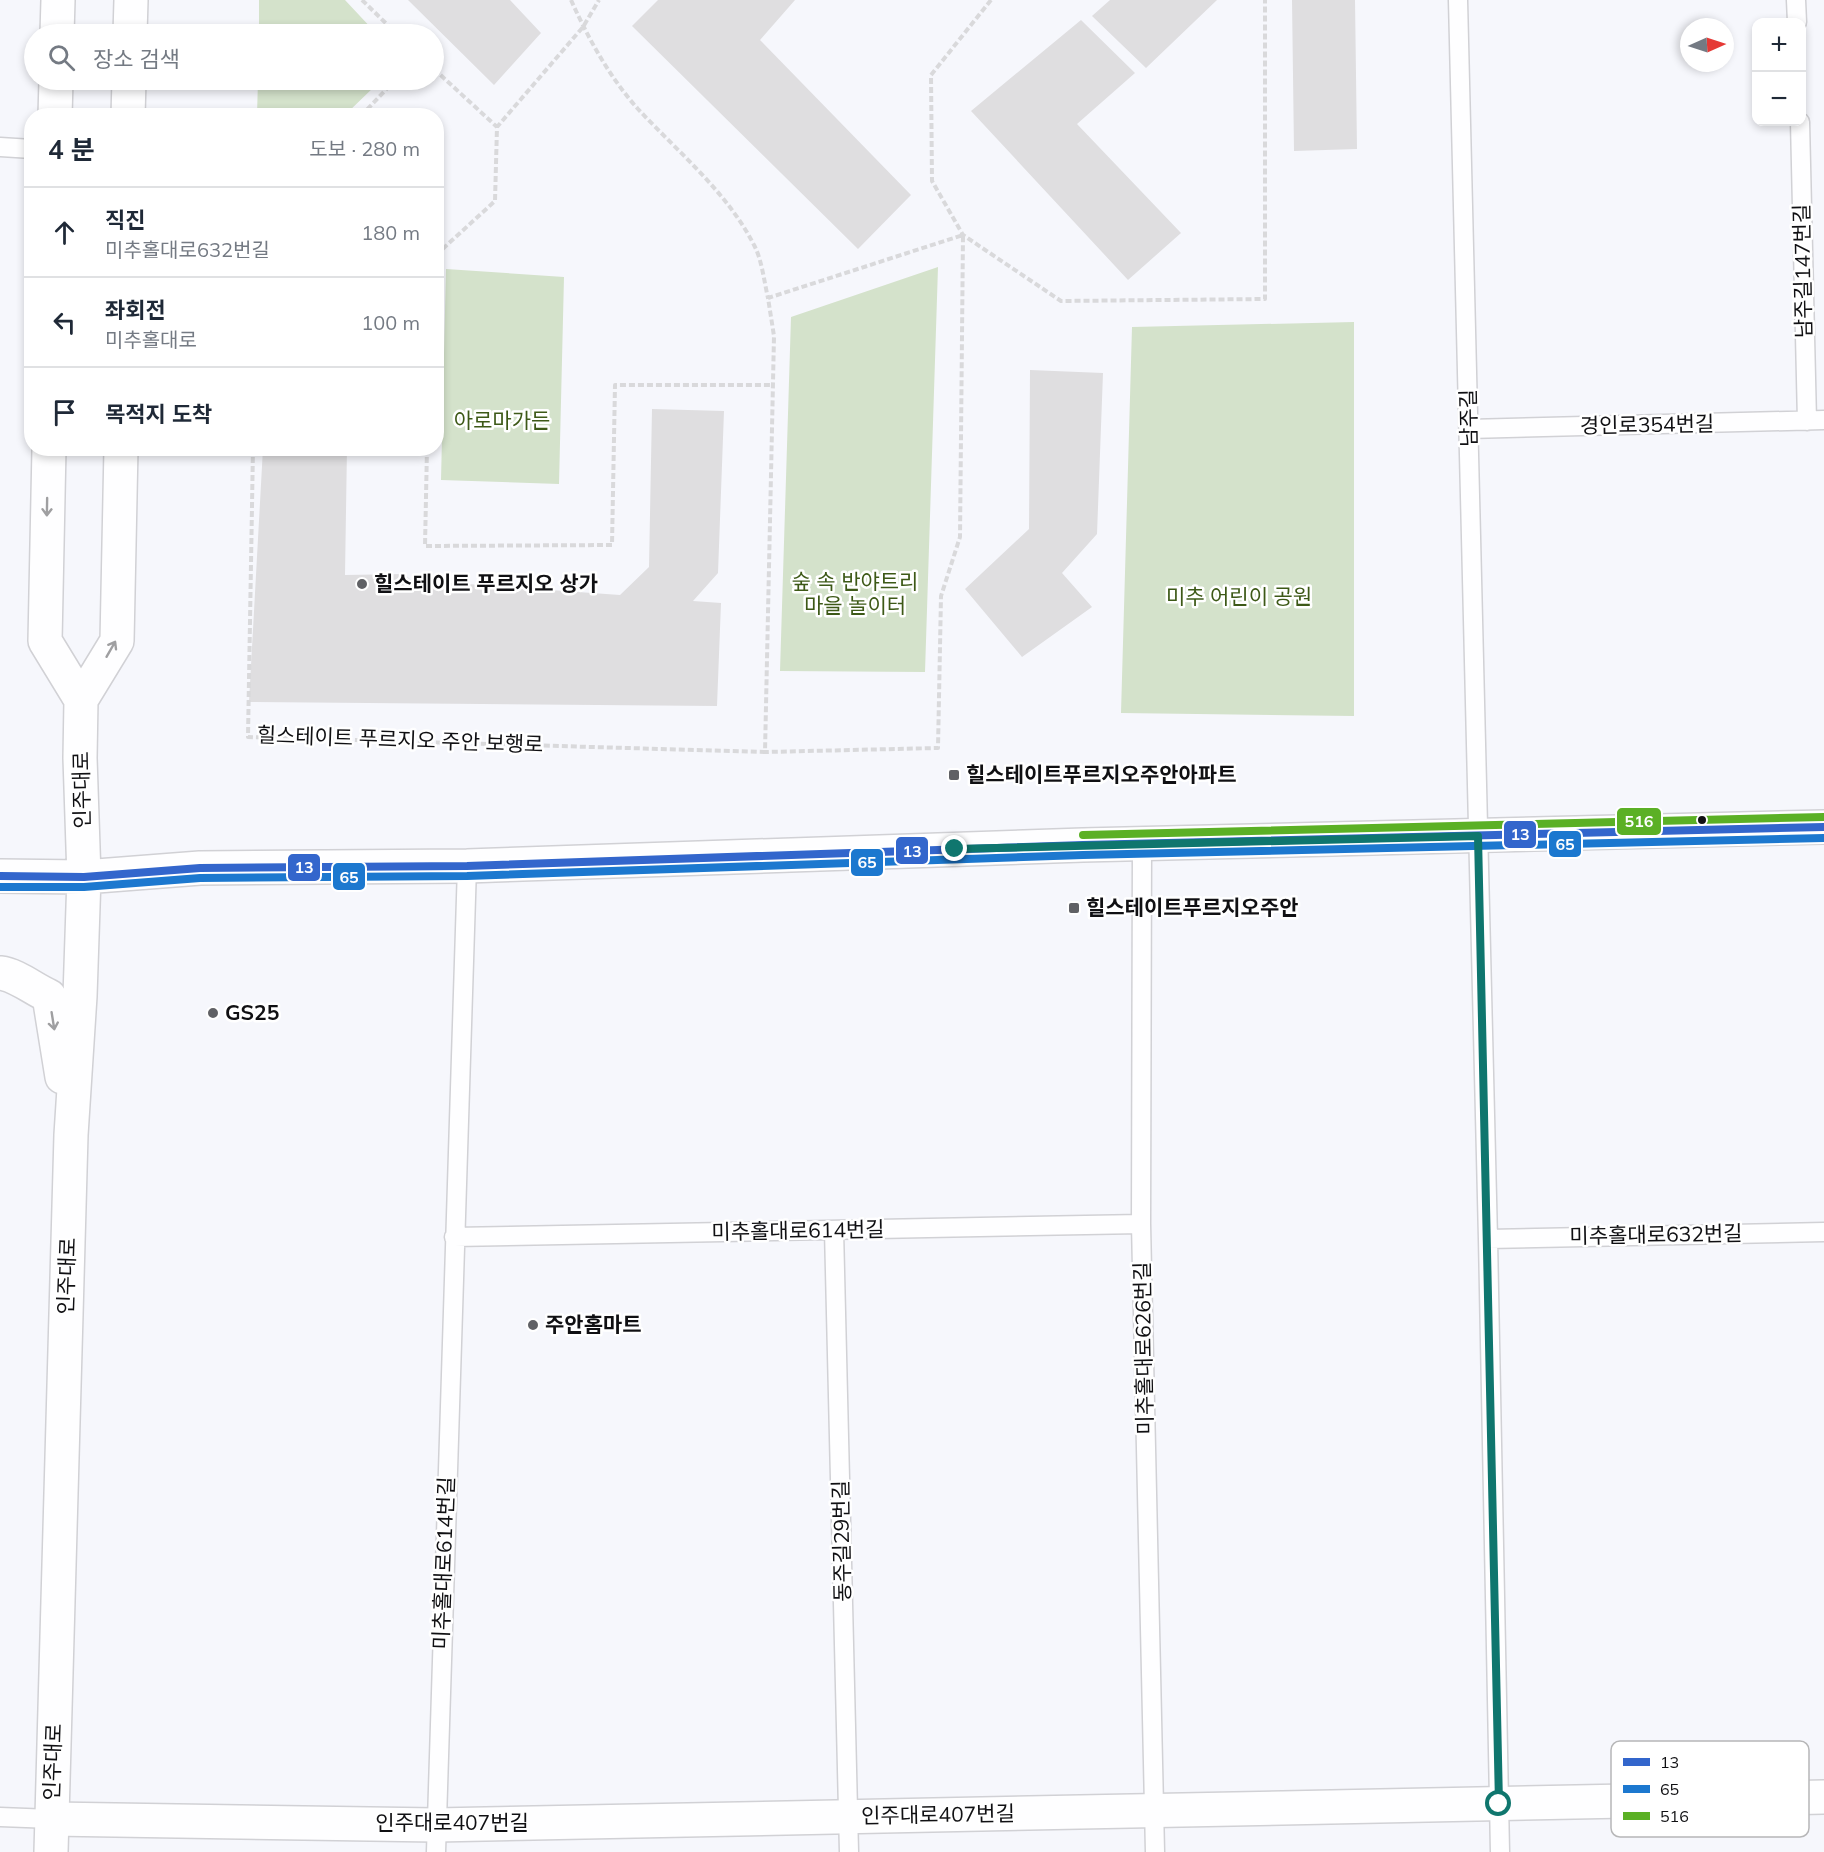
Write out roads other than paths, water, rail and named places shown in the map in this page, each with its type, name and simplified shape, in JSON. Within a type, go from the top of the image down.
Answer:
[{"type":"main road","points":[[57,24],[58,0]]},
{"type":"main road","points":[[130,24],[131,0]]},
{"type":"main road","points":[[55,108],[56,90]]},
{"type":"main road","points":[[128,108],[129,90]]},
{"type":"main road","points":[[49,456],[45,641],[81,700],[117,641],[121,456]]},
{"type":"main road","name":"인주대로","points":[[51,1852],[71,1135],[80,996],[84,877],[80,758],[81,700]]},
{"type":"main road","points":[[0,876],[84,877],[200,868],[467,866],[1142,843],[1824,827]]},
{"type":"main road","points":[[0,972],[9,974],[49,996],[71,1135]]},
{"type":"main road","name":"인주대로407번길","points":[[1809,1797],[1824,1797]]},
{"type":"main road","name":"인주대로407번길","points":[[52,1819],[436,1839],[849,1817],[1611,1802]]},
{"type":"lane","name":"남주길","points":[[1458,0],[1478,836]]},
{"type":"lane","points":[[1796,0],[1797,18]]},
{"type":"lane","name":"남주길147번길","points":[[1800,126],[1816,421]]},
{"type":"lane","points":[[0,147],[24,148]]},
{"type":"lane","name":"경인로354번길","points":[[1469,429],[1816,421]]},
{"type":"lane","points":[[1478,836],[1500,1852]]},
{"type":"lane","name":"미추홀대로626번길","points":[[1142,843],[1141,1224],[1155,1852]]},
{"type":"lane","name":"미추홀대로614번길","points":[[436,1839],[467,866]]},
{"type":"lane","name":"미추홀대로614번길","points":[[454,1237],[1141,1224]]},
{"type":"lane","name":"동주길29번길","points":[[834,1230],[849,1852]]},
{"type":"lane","name":"미추홀대로632번길","points":[[1488,1239],[1824,1232]]},
{"type":"lane","points":[[0,1817],[52,1819]]},
{"type":"place","name":"힐스테이트 푸르지오 상가","points":[[362,584]]},
{"type":"place","name":"힐스테이트푸르지오주안아파트","points":[[954,775]]},
{"type":"place","name":"힐스테이트푸르지오주안","points":[[1074,908]]},
{"type":"place","name":"GS25","points":[[213,1013]]},
{"type":"place","name":"주안홈마트","points":[[533,1325]]},
{"type":"park label","name":"아로마가든","points":[[502,421]]},
{"type":"park label","name":"숲 속 반야트리 마을 놀이터","points":[[855,594]]},
{"type":"park label","name":"미추 어린이 공원","points":[[1239,597]]}]
